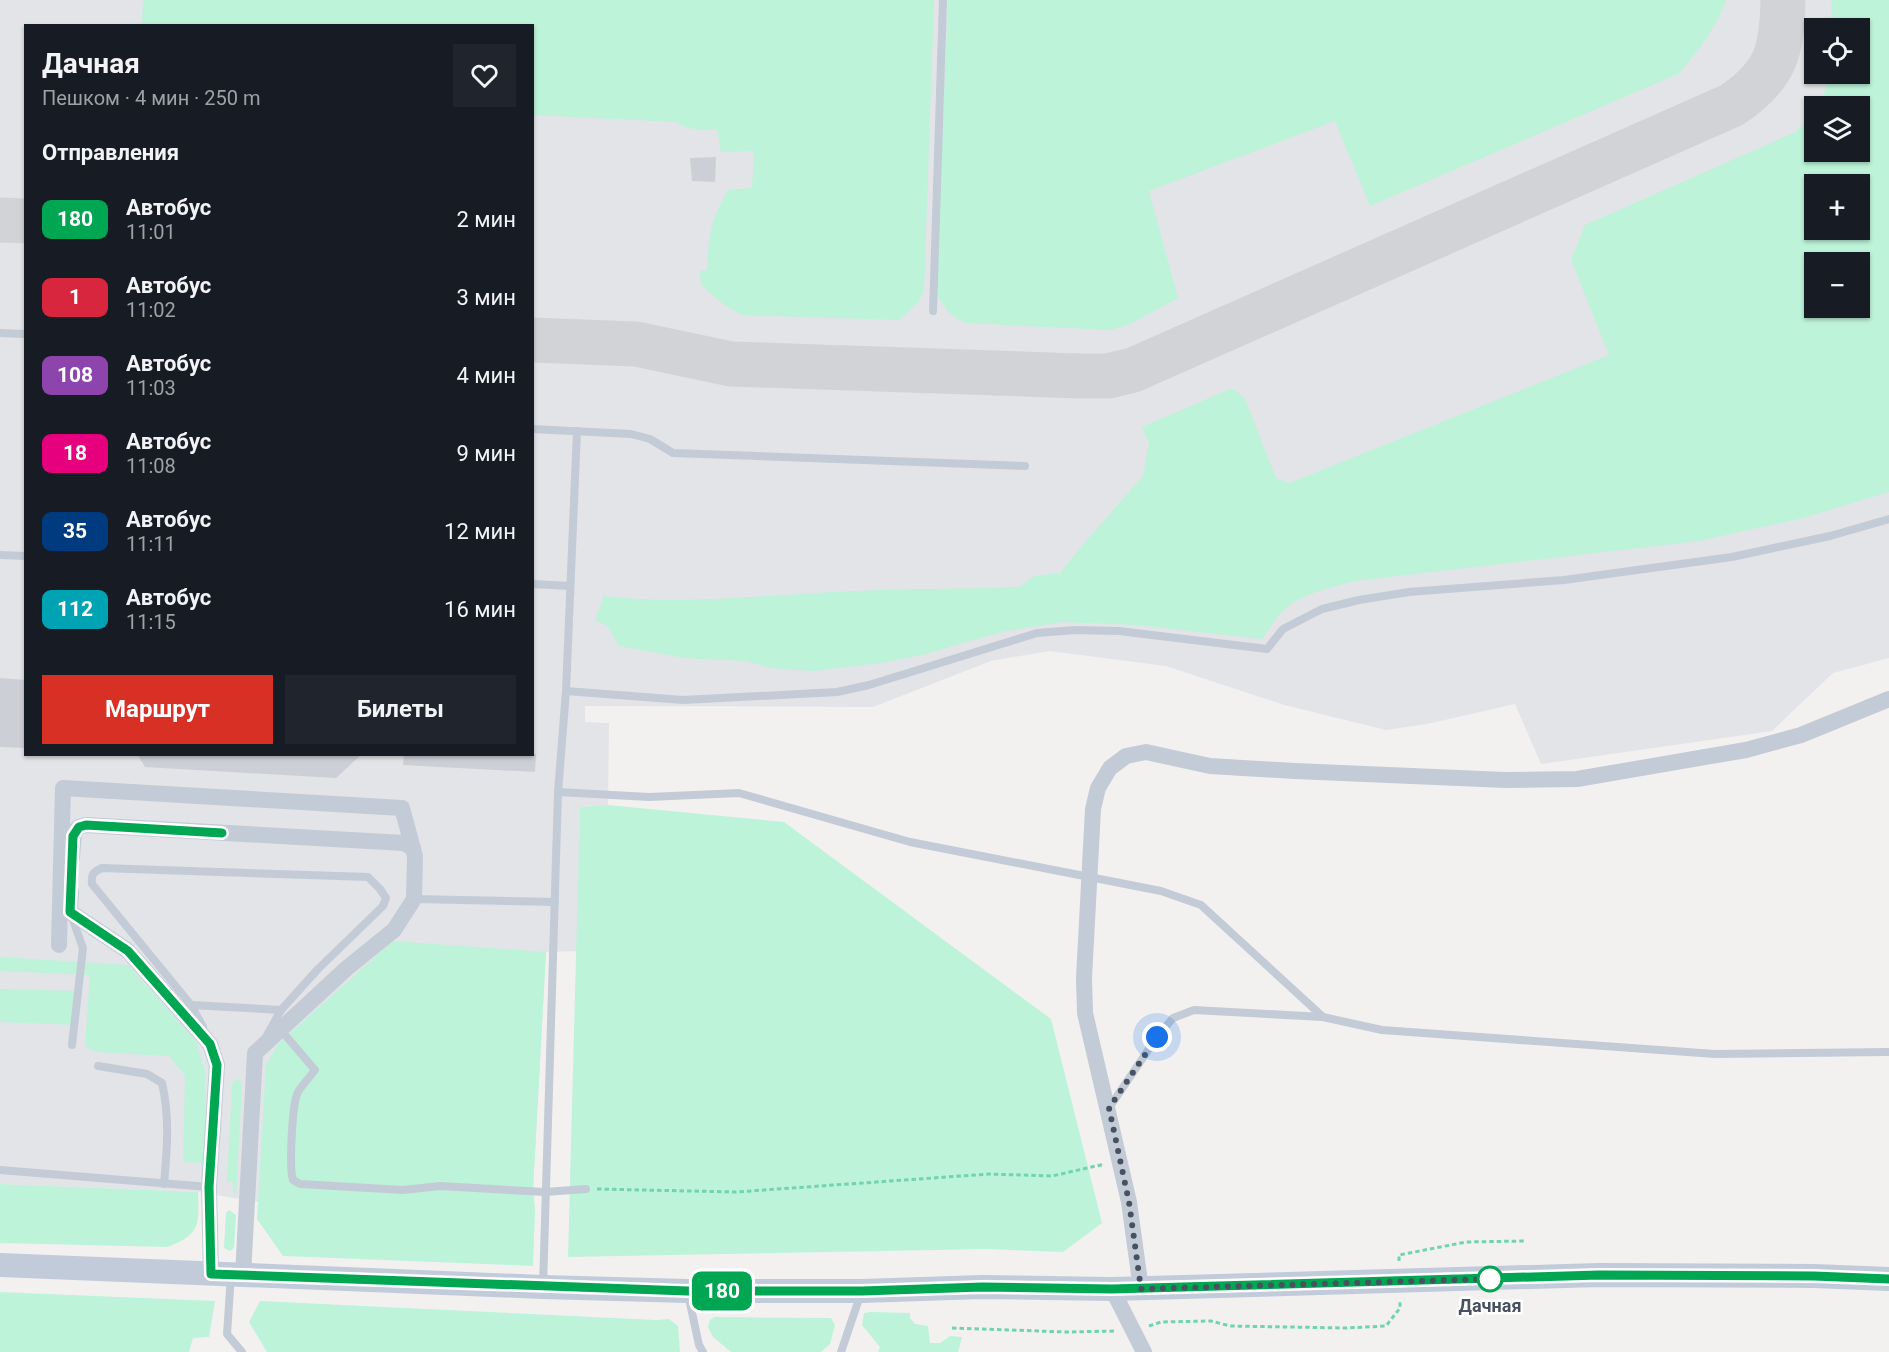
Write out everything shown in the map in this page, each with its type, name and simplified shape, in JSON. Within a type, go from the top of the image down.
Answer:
[{"type":"main road","points":[[0,1265],[687,1291],[862,1291],[982,1287],[1141,1289],[1599,1275],[1814,1276],[1889,1279]]},
{"type":"street","points":[[1141,1289],[1129,1202],[1109,1108],[1085,1013],[1084,978],[1093,809],[1098,788],[1110,768],[1126,756],[1146,752],[1210,766],[1505,780],[1577,779],[1746,750],[1801,735],[1889,699]]},
{"type":"street","points":[[59,945],[63,788],[402,808],[415,856],[414,899],[394,930],[347,968],[259,1048],[255,1056],[228,1275]]},
{"type":"street","points":[[228,1275],[209,1187],[217,1065],[210,1044],[128,951],[70,912],[73,836],[79,827],[86,825],[405,843],[412,848]]},
{"type":"street","points":[[1112,1289],[1144,1352]]},
{"type":"lane","points":[[933,311],[943,0]]},
{"type":"lane","points":[[0,333],[24,334]]},
{"type":"lane","points":[[534,429],[631,434],[650,439],[673,453],[1024,466]]},
{"type":"lane","points":[[543,1287],[558,792],[566,692],[577,431]]},
{"type":"lane","points":[[566,692],[684,700],[837,692],[868,685],[1037,633],[1075,630],[1119,631],[1267,649],[1283,629],[1322,609],[1359,600],[1409,592],[1564,580],[1732,557],[1830,536],[1889,519]]},
{"type":"lane","points":[[0,555],[24,556]]},
{"type":"lane","points":[[534,584],[570,586]]},
{"type":"lane","points":[[558,792],[649,797],[739,793],[910,842],[1161,891],[1201,905],[1323,1017]]},
{"type":"lane","points":[[210,1044],[191,1005],[92,884],[91,876],[94,871],[102,868],[368,877],[380,889],[386,898],[383,906],[318,969],[281,1010],[259,1048]]},
{"type":"lane","points":[[414,899],[555,902]]},
{"type":"lane","points":[[70,912],[83,948],[72,1045]]},
{"type":"lane","points":[[191,1005],[281,1010]]},
{"type":"lane","points":[[1109,1108],[1157,1037],[1173,1018],[1194,1010],[1323,1017],[1382,1030],[1715,1054],[1889,1052]]},
{"type":"lane","points":[[280,1029],[315,1070],[297,1094],[290,1173],[293,1180],[300,1184],[403,1190],[440,1186],[545,1191],[586,1189]]},
{"type":"lane","points":[[98,1066],[147,1074],[162,1083],[167,1105],[168,1140],[164,1184]]},
{"type":"lane","points":[[0,1170],[209,1187]]},
{"type":"lane","points":[[228,1275],[227,1334],[242,1352]]},
{"type":"lane","points":[[687,1291],[699,1345],[703,1352]]},
{"type":"lane","points":[[841,1352],[862,1291]]},
{"type":"path","points":[[586,1189],[736,1192],[989,1174],[1052,1176],[1120,1160]]},
{"type":"path","points":[[952,1328],[1104,1332],[1133,1330],[1161,1322],[1211,1321],[1230,1326],[1386,1326],[1400,1308],[1399,1255],[1466,1242],[1525,1241]]},
{"type":"shaded area","points":[[0,0],[1889,0],[1889,658],[1833,673],[1772,731],[1541,764],[1515,704],[1427,724],[1386,730],[1281,704],[1166,666],[1049,651],[991,661],[873,707],[585,706],[585,722],[609,723],[608,805],[580,807],[577,951],[546,952],[533,1190],[535,1211],[264,1203],[198,1192],[0,1184]]},
{"type":"green space","points":[[143,0],[934,0],[924,290],[919,301],[899,320],[742,315],[723,304],[701,285],[700,271],[707,270],[712,228],[717,211],[728,190],[752,188],[754,151],[721,152],[717,129],[701,130],[676,122],[534,115],[534,24],[142,24]]},
{"type":"green space","points":[[948,0],[1726,0],[1706,39],[1678,74],[1370,206],[1335,121],[1149,191],[1178,298],[1130,324],[1111,330],[967,323],[948,311],[936,292]]},
{"type":"green space","points":[[1832,0],[1889,0],[1889,492],[1803,518],[1699,541],[1354,581],[1295,601],[1280,613],[1262,639],[1137,625],[1062,622],[1005,631],[925,654],[881,663],[813,671],[771,668],[745,661],[684,658],[619,646],[607,626],[595,620],[604,596],[690,600],[855,591],[1019,587],[1034,576],[1060,573],[1143,476],[1149,443],[1142,427],[1230,389],[1237,391],[1245,399],[1276,478],[1289,483],[1609,355],[1571,260],[1585,225],[1795,132],[1804,124],[1804,162],[1870,162],[1870,96],[1823,96],[1826,84],[1870,84],[1870,18],[1831,18]]},
{"type":"green space","points":[[608,805],[784,822],[1051,1019],[1102,1223],[1063,1252],[987,1249],[568,1257],[580,807]]},
{"type":"green space","points":[[393,941],[546,952],[533,1190],[535,1211],[533,1266],[283,1256],[257,1219],[266,1065],[278,1044]]},
{"type":"green space","points":[[0,957],[128,965],[196,1041],[205,1071],[206,1163],[183,1162],[185,1075],[169,1056],[96,1052],[85,1046],[90,975],[0,971]]},
{"type":"green space","points":[[0,989],[78,991],[75,1025],[0,1022]]},
{"type":"green space","points":[[237,1079],[242,1082],[242,1086],[236,1194],[233,1193],[233,1182],[227,1181],[232,1083]]},
{"type":"green space","points":[[0,1184],[198,1192],[198,1220],[192,1233],[178,1243],[167,1247],[0,1243]]},
{"type":"green space","points":[[229,1210],[236,1215],[234,1248],[230,1251],[224,1248],[226,1213]]},
{"type":"green space","points":[[0,1292],[215,1301],[209,1337],[193,1338],[189,1352],[0,1352]]},
{"type":"green space","points":[[260,1301],[669,1319],[678,1326],[680,1352],[267,1352],[249,1322]]},
{"type":"green space","points":[[864,1313],[910,1313],[910,1318],[915,1324],[928,1326],[930,1343],[940,1343],[950,1336],[962,1337],[958,1352],[878,1352],[880,1347],[862,1325]]},
{"type":"green space","points":[[714,1317],[831,1318],[835,1325],[830,1344],[821,1352],[731,1352],[713,1337],[708,1327],[710,1320]]},
{"type":"building","points":[[716,157],[715,182],[692,181],[690,158]]},
{"type":"building","points":[[0,678],[24,680],[24,748],[0,747]]},
{"type":"building","points":[[536,754],[535,772],[403,765],[404,756],[534,756]]},
{"type":"building","points":[[138,756],[360,756],[336,778],[145,767]]},
{"type":"taxiway","points":[[534,340],[636,344],[731,364],[1081,376],[1108,376],[1133,370],[1732,105],[1758,83],[1774,61],[1781,34],[1783,0]]},
{"type":"taxiway","points":[[0,220],[24,221]]},
{"type":"bus line","name":"180","points":[[222,833],[86,825],[79,827],[73,836],[70,912],[128,951],[210,1044],[216,1055],[209,1187],[211,1274],[687,1291],[862,1291],[982,1287],[1187,1288],[1599,1275],[1814,1276],[1889,1279]]},
{"type":"place","name":"Дачная","points":[[1490,1279]]},
{"type":"route","points":[[1157,1037],[1109,1108],[1129,1202],[1141,1289],[1490,1279]]}]
